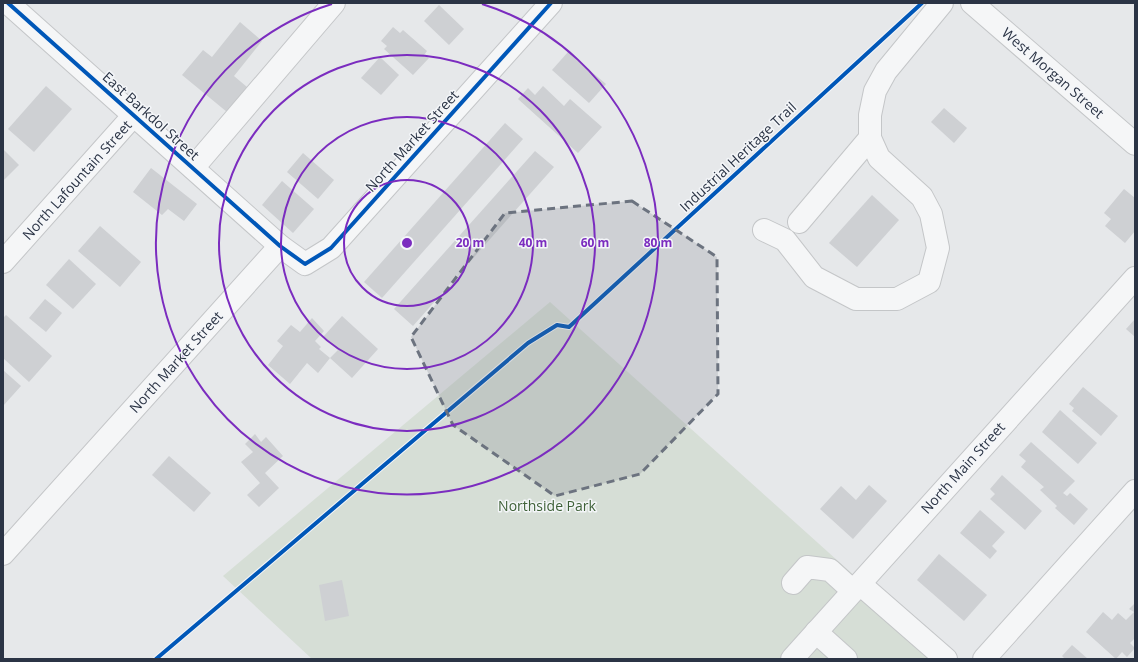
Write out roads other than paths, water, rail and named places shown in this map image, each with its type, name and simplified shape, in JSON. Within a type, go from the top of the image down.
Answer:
[{"type":"street","name":"East Barkdol Street","points":[[8,3],[280,246]]},
{"type":"street","points":[[193,168],[334,3]]},
{"type":"street","name":"North Market Street","points":[[3,554],[280,246],[305,264],[332,248],[551,3]]},
{"type":"street","points":[[764,230],[784,240],[814,277],[856,299],[896,298],[929,282],[938,248],[931,214],[922,197],[879,158],[870,138],[870,115],[875,91],[886,71],[942,3]]},
{"type":"street","name":"West Morgan Street","points":[[972,3],[1135,144]]},
{"type":"street","name":"North Lafountain Street","points":[[3,262],[134,116]]},
{"type":"street","points":[[799,222],[870,138]]},
{"type":"street","name":"North Main Street","points":[[792,659],[1135,278]]},
{"type":"street","points":[[984,659],[1135,491]]},
{"type":"street","points":[[793,583],[807,567],[830,570],[856,587],[946,659]]},
{"type":"street","points":[[816,632],[846,659]]},
{"type":"park label","name":"Northside Park","points":[[547,506]]}]
